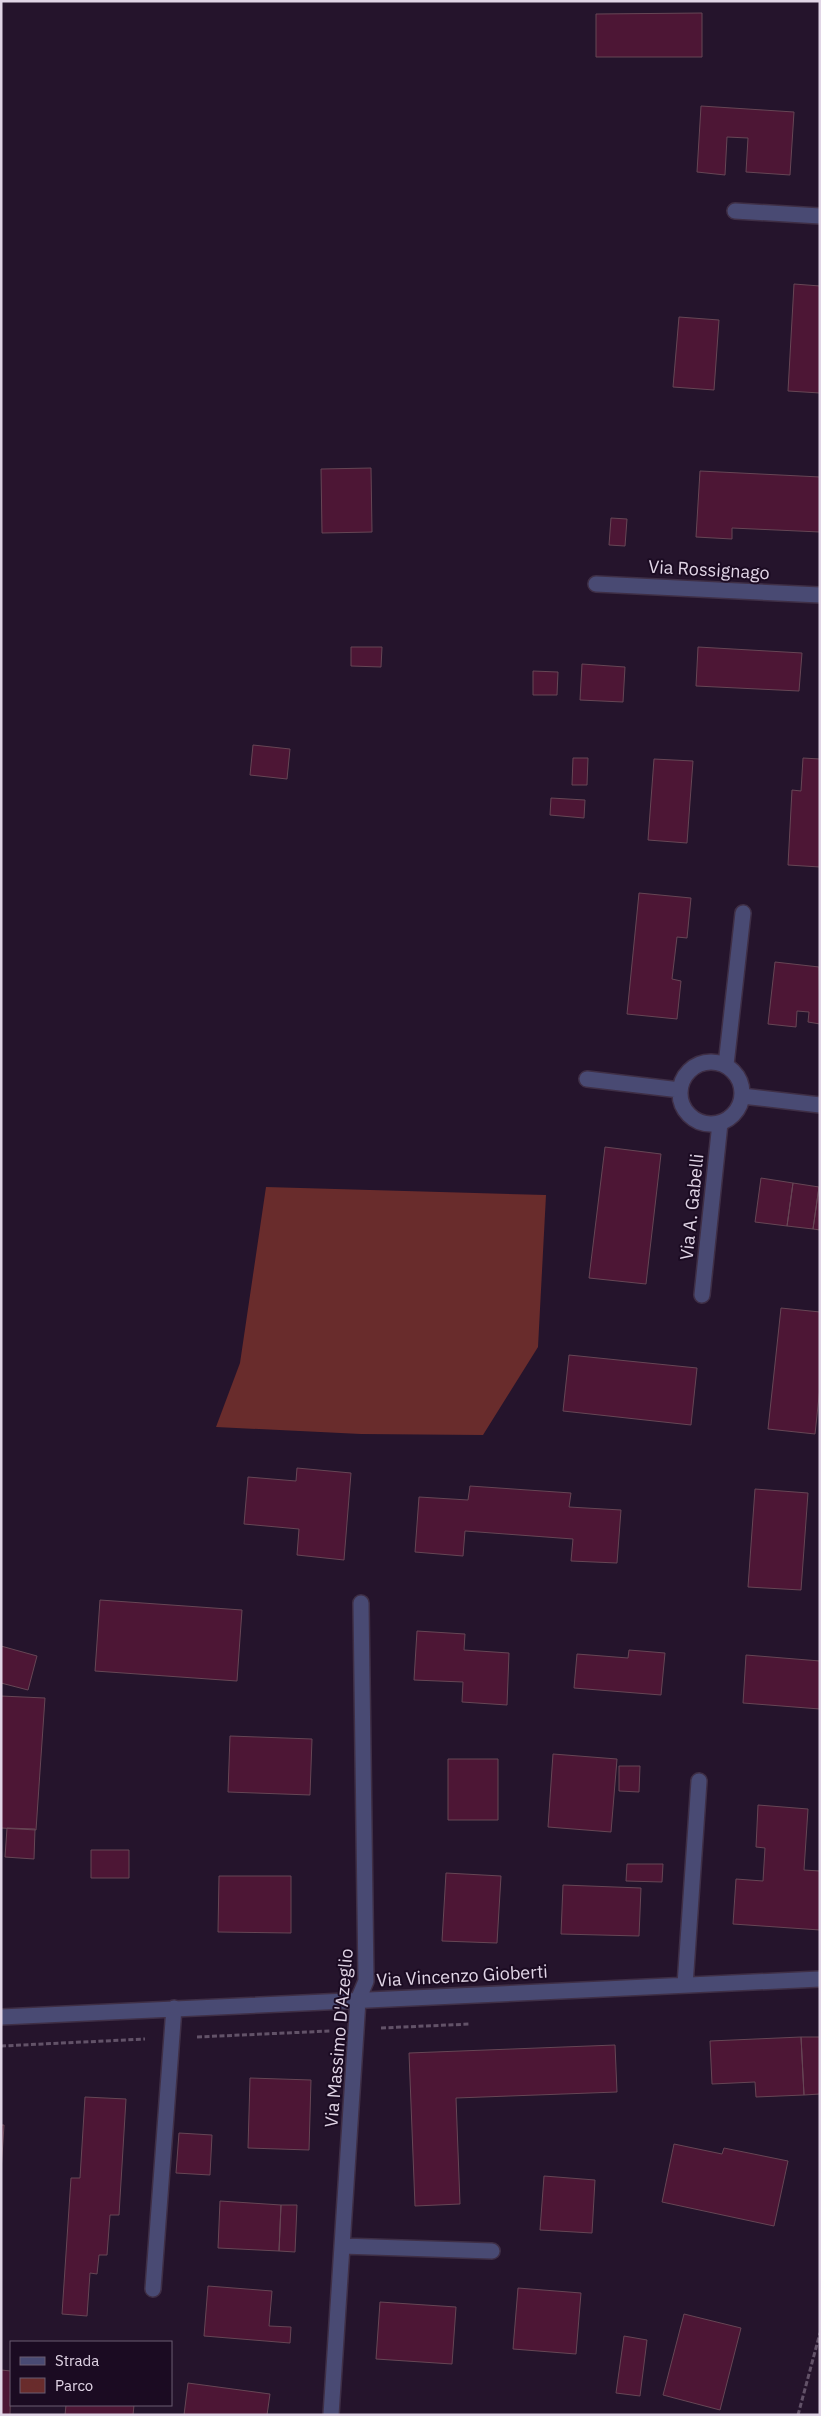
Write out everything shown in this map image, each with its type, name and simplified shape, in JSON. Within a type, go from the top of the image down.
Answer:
[{"type":"street","points":[[735,211],[820,216]]},
{"type":"street","name":"Via Rossignago","points":[[596,584],[820,594]]},
{"type":"street","points":[[726,1065],[743,913]]},
{"type":"street","points":[[714,1062],[726,1065],[735,1073],[741,1084],[742,1096],[739,1108],[731,1117],[720,1123],[708,1124],[697,1121],[687,1113],[681,1102],[680,1090],[683,1078],[691,1069],[702,1063],[714,1062]]},
{"type":"street","points":[[587,1079],[680,1090]]},
{"type":"street","points":[[742,1096],[820,1105]]},
{"type":"street","name":"Via A. Gabelli","points":[[702,1295],[720,1123]]},
{"type":"street","name":"Via Massimo D'Azeglio","points":[[331,2415],[358,2000],[366,1981],[361,1603]]},
{"type":"street","points":[[685,1985],[699,1781]]},
{"type":"street","name":"Via Vincenzo Gioberti","points":[[1,2017],[820,1979]]},
{"type":"street","points":[[153,2289],[174,2008]]},
{"type":"street","points":[[342,2246],[492,2250]]},
{"type":"path","points":[[1,2046],[475,2023]]},
{"type":"path","points":[[798,2415],[820,2333]]},
{"type":"green space","points":[[266,1187],[546,1195],[538,1347],[483,1435],[361,1434],[216,1427],[240,1363]]},
{"type":"building","points":[[702,13],[702,57],[596,57],[596,14]]},
{"type":"building","points":[[701,106],[794,112],[790,175],[746,172],[748,138],[727,137],[725,175],[697,172]]},
{"type":"building","points":[[794,284],[820,286],[820,393],[788,391]]},
{"type":"building","points":[[679,317],[719,320],[714,390],[673,387]]},
{"type":"building","points":[[371,468],[372,532],[322,533],[321,469]]},
{"type":"building","points":[[700,471],[820,477],[820,532],[732,528],[732,539],[696,537]]},
{"type":"building","points":[[611,518],[627,519],[625,546],[609,545]]},
{"type":"building","points":[[351,647],[382,647],[381,667],[351,666]]},
{"type":"building","points":[[698,647],[802,653],[799,691],[696,686]]},
{"type":"building","points":[[582,664],[625,667],[623,702],[580,700]]},
{"type":"building","points":[[533,671],[558,672],[557,695],[533,695]]},
{"type":"building","points":[[253,745],[290,749],[287,779],[250,775]]},
{"type":"building","points":[[573,758],[588,758],[587,785],[572,785]]},
{"type":"building","points":[[803,758],[820,759],[820,867],[788,865],[792,790],[801,791]]},
{"type":"building","points":[[654,759],[693,761],[687,843],[648,840]]},
{"type":"building","points":[[551,798],[585,800],[584,818],[550,815]]},
{"type":"building","points":[[639,893],[691,898],[687,938],[677,937],[672,979],[681,981],[677,1019],[627,1014]]},
{"type":"building","points":[[775,962],[819,967],[820,1024],[808,1022],[809,1012],[797,1011],[796,1027],[768,1024]]},
{"type":"building","points":[[605,1147],[661,1154],[646,1284],[589,1278]]},
{"type":"building","points":[[761,1178],[793,1183],[787,1226],[755,1222]]},
{"type":"building","points":[[793,1183],[819,1187],[813,1229],[787,1226]]},
{"type":"building","points":[[820,1187],[820,1230],[813,1229]]},
{"type":"building","points":[[781,1308],[820,1312],[820,1387],[815,1434],[768,1429]]},
{"type":"building","points":[[569,1355],[697,1368],[691,1425],[563,1411]]},
{"type":"building","points":[[297,1468],[351,1473],[344,1560],[297,1555],[299,1529],[244,1524],[248,1477],[296,1481]]},
{"type":"building","points":[[470,1486],[571,1493],[569,1507],[621,1510],[617,1563],[571,1561],[573,1539],[465,1531],[463,1556],[415,1552],[419,1497],[468,1500]]},
{"type":"building","points":[[755,1489],[808,1493],[801,1590],[748,1587]]},
{"type":"building","points":[[100,1600],[242,1610],[237,1681],[95,1671]]},
{"type":"building","points":[[417,1631],[465,1634],[464,1650],[509,1653],[507,1705],[462,1702],[463,1682],[414,1680]]},
{"type":"building","points":[[1,1646],[37,1656],[28,1690],[1,1683]]},
{"type":"building","points":[[629,1650],[665,1653],[661,1695],[574,1688],[577,1654],[628,1658]]},
{"type":"building","points":[[746,1655],[820,1661],[820,1709],[743,1703]]},
{"type":"building","points":[[1,1696],[45,1698],[36,1830],[1,1828]]},
{"type":"building","points":[[230,1736],[312,1739],[310,1795],[228,1792]]},
{"type":"building","points":[[553,1754],[617,1759],[611,1832],[548,1827]]},
{"type":"building","points":[[448,1759],[498,1759],[498,1820],[448,1820]]},
{"type":"building","points":[[619,1766],[640,1766],[639,1792],[619,1791]]},
{"type":"building","points":[[758,1805],[808,1809],[804,1870],[820,1871],[820,1930],[733,1924],[736,1879],[763,1881],[765,1848],[756,1847]]},
{"type":"building","points":[[7,1828],[35,1829],[34,1859],[5,1857]]},
{"type":"building","points":[[91,1850],[129,1850],[129,1878],[91,1878]]},
{"type":"building","points":[[627,1864],[663,1864],[662,1882],[626,1881]]},
{"type":"building","points":[[446,1873],[501,1876],[497,1943],[442,1941]]},
{"type":"building","points":[[219,1876],[291,1876],[291,1933],[218,1932]]},
{"type":"building","points":[[563,1885],[641,1888],[639,1936],[561,1934]]},
{"type":"building","points":[[801,2037],[820,2037],[820,2094],[804,2095]]},
{"type":"building","points":[[801,2037],[804,2095],[756,2097],[755,2082],[712,2084],[710,2041]]},
{"type":"building","points":[[615,2045],[617,2092],[456,2098],[460,2204],[415,2206],[409,2053]]},
{"type":"building","points":[[250,2078],[311,2080],[309,2150],[248,2148]]},
{"type":"building","points":[[85,2097],[126,2099],[119,2215],[110,2215],[107,2255],[99,2255],[97,2274],[90,2273],[87,2316],[62,2314],[71,2178],[80,2178]]},
{"type":"building","points":[[1,2125],[4,2125],[1,2172]]},
{"type":"building","points":[[179,2133],[212,2135],[210,2175],[176,2173]]},
{"type":"building","points":[[674,2144],[722,2154],[724,2148],[788,2161],[774,2226],[662,2202]]},
{"type":"building","points":[[544,2176],[595,2180],[592,2233],[540,2230]]},
{"type":"building","points":[[220,2201],[281,2205],[279,2251],[218,2248]]},
{"type":"building","points":[[281,2205],[297,2205],[295,2252],[279,2251]]},
{"type":"building","points":[[208,2286],[272,2291],[269,2326],[291,2327],[290,2343],[204,2336]]},
{"type":"building","points":[[518,2288],[581,2293],[576,2354],[513,2349]]},
{"type":"building","points":[[380,2302],[456,2307],[452,2364],[376,2359]]},
{"type":"building","points":[[684,2314],[741,2328],[720,2410],[663,2395]]},
{"type":"building","points":[[624,2336],[647,2340],[640,2396],[616,2393]]},
{"type":"building","points":[[1,2370],[10,2371],[10,2415],[1,2415]]},
{"type":"building","points":[[188,2383],[270,2394],[267,2415],[184,2415]]},
{"type":"building","points":[[66,2406],[134,2406],[133,2415],[65,2415]]}]
